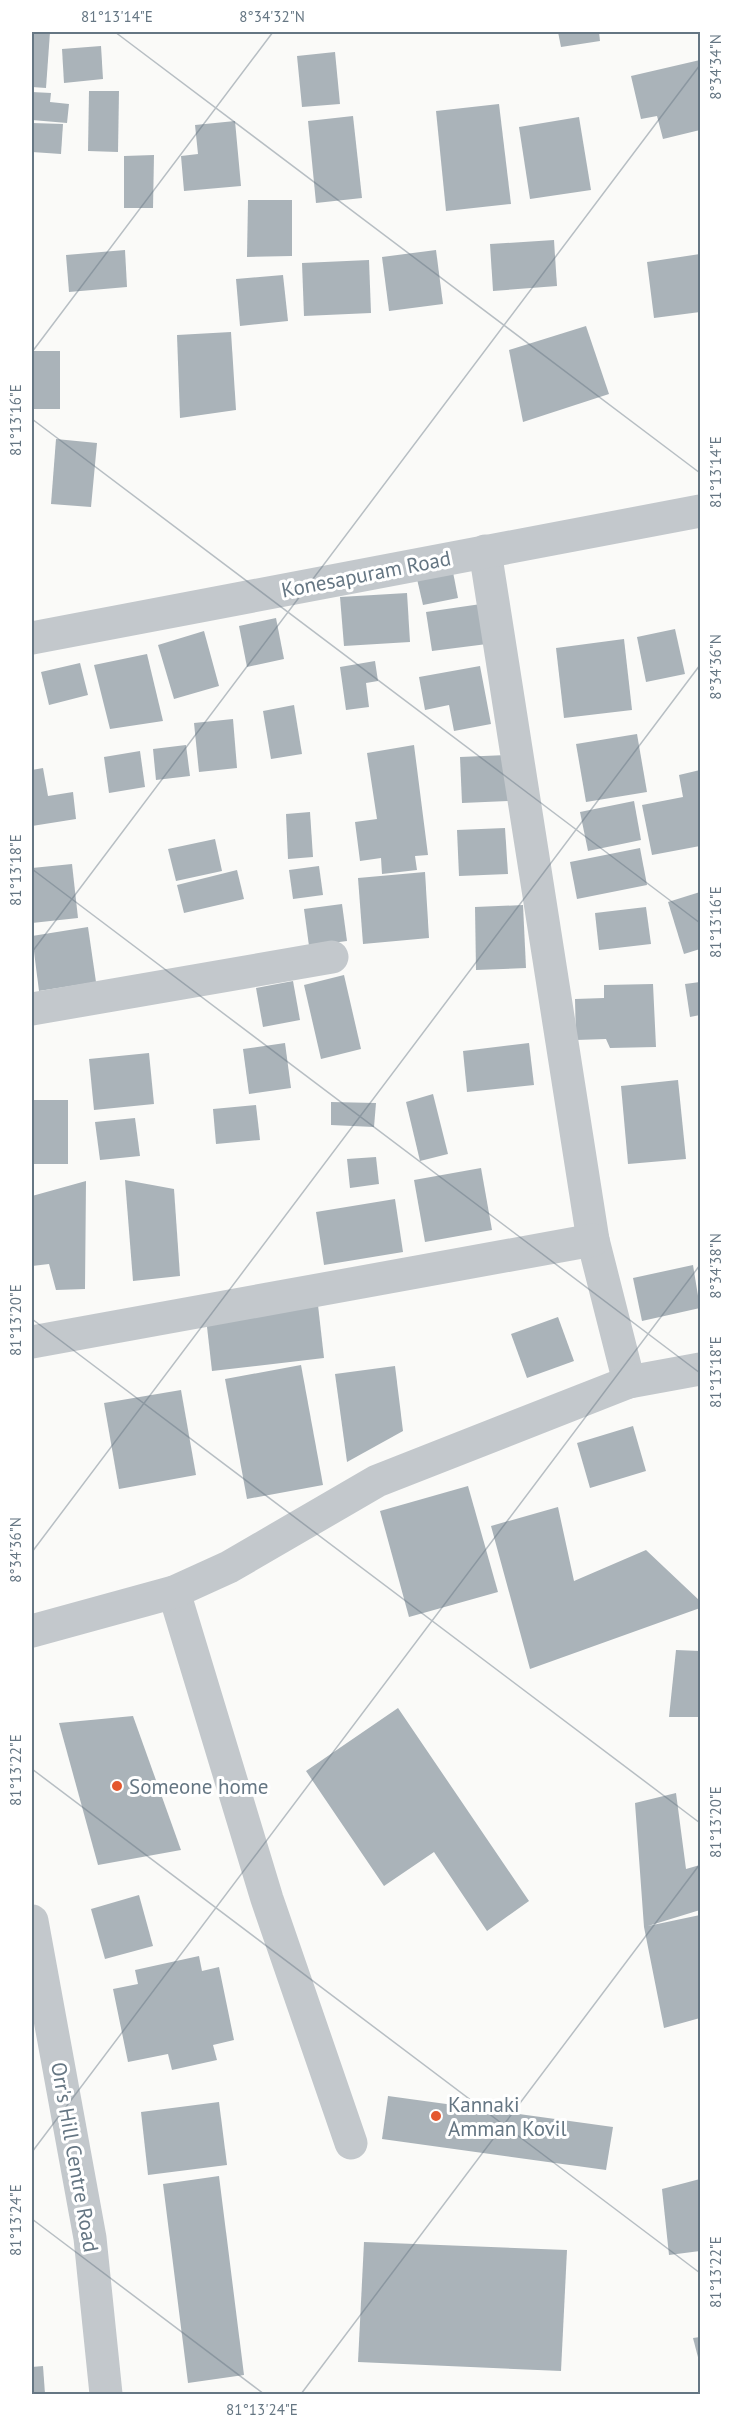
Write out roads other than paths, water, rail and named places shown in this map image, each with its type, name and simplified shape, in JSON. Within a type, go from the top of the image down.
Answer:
[{"type":"street","name":"Konesapuram Road","points":[[32,638],[700,511]]},
{"type":"street","points":[[485,552],[593,1240],[629,1382]]},
{"type":"street","points":[[32,1009],[332,957]]},
{"type":"street","points":[[32,1342],[593,1240]]},
{"type":"street","points":[[32,1631],[174,1592],[229,1567],[377,1481],[629,1382],[700,1369]]},
{"type":"street","points":[[174,1592],[267,1899],[351,2143]]},
{"type":"street","name":"Orr's Hill Centre Road","points":[[32,1921],[90,2238],[106,2394]]},
{"type":"place","name":"Someone home","points":[[117,1786]]},
{"type":"place","name":"Kannaki Amman Kovil","points":[[436,2116]]}]
